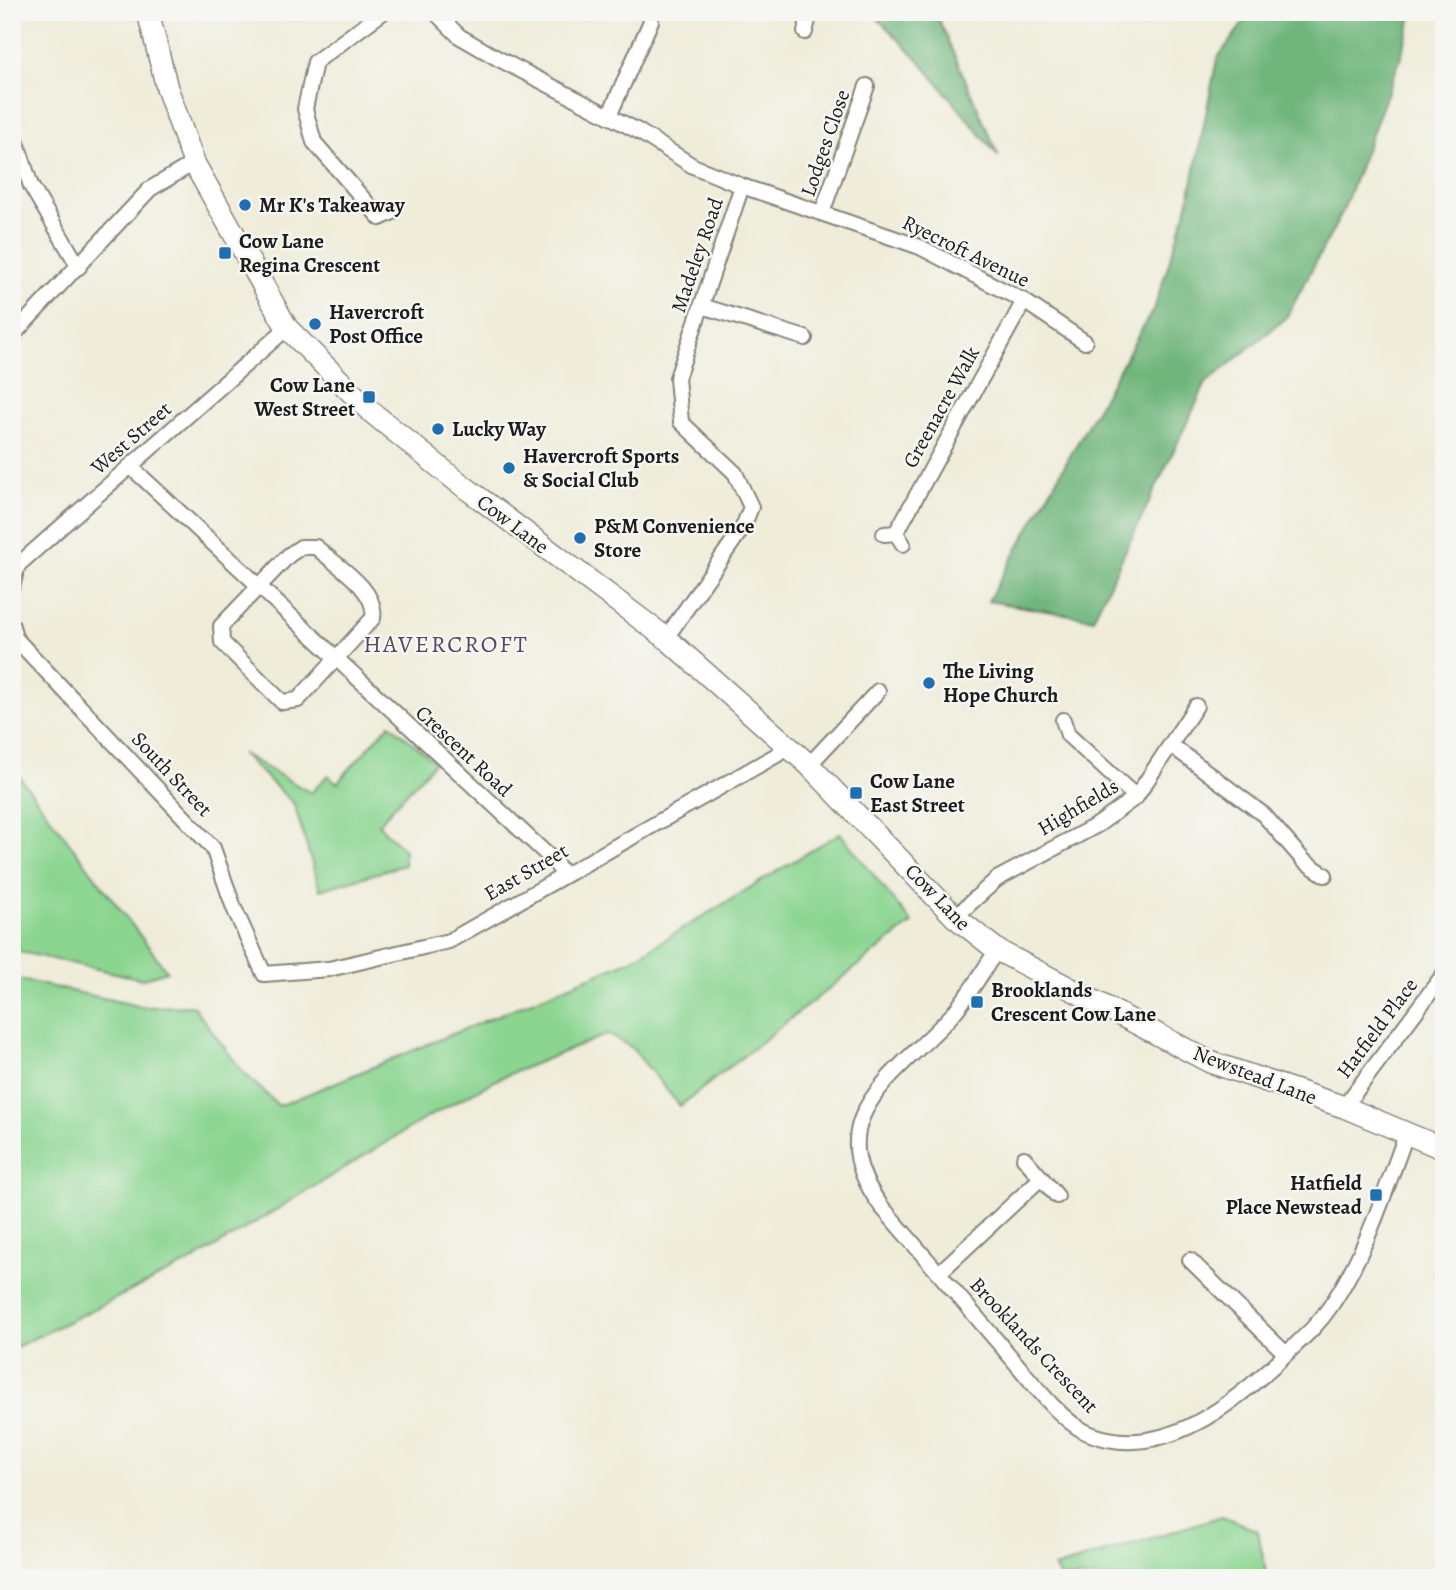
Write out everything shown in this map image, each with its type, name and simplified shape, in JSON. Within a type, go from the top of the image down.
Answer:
[{"type":"main road","name":"Cow Lane","points":[[148,12],[167,88],[194,163],[287,328],[370,411],[458,482],[666,638],[809,765],[955,917],[997,950]]},
{"type":"main road","name":"Newstead Lane","points":[[997,950],[1210,1062],[1344,1107],[1444,1149]]},
{"type":"street","points":[[383,12],[315,62],[305,109],[314,142],[380,218],[394,212]]},
{"type":"street","name":"Madeley Road","points":[[435,12],[458,36],[609,116],[693,166],[742,186],[677,378],[681,422],[735,473],[751,508],[743,527],[666,638]]},
{"type":"street","points":[[609,116],[651,21],[650,12]]},
{"type":"street","points":[[805,32],[810,12]]},
{"type":"street","name":"Lodges Close","points":[[822,213],[867,86]]},
{"type":"street","points":[[12,128],[31,186],[79,267]]},
{"type":"street","points":[[12,337],[150,189],[194,163]]},
{"type":"street","name":"Ryecroft Avenue","points":[[742,186],[920,247],[1024,301],[1085,342]]},
{"type":"street","name":"Greenacre Walk","points":[[894,537],[1024,301]]},
{"type":"street","points":[[702,306],[808,340]]},
{"type":"street","name":"West Street","points":[[12,586],[18,565],[287,328]]},
{"type":"street","name":"Crescent Road","points":[[130,466],[555,862],[563,874]]},
{"type":"street","points":[[301,547],[316,547],[369,595],[375,606],[373,618],[299,700],[282,702],[222,642],[221,626],[259,587],[289,555],[301,547]]},
{"type":"street","name":"South Street","points":[[12,626],[15,638],[213,848],[234,908],[264,974]]},
{"type":"street","points":[[809,765],[877,691]]},
{"type":"street","name":"Highfields","points":[[955,917],[997,879],[1100,824],[1136,797],[1196,706]]},
{"type":"street","points":[[1063,720],[1068,735],[1136,797]]},
{"type":"street","points":[[1171,745],[1264,815],[1304,861],[1325,875]]},
{"type":"street","name":"East Street","points":[[264,974],[329,969],[449,941],[789,748]]},
{"type":"street","name":"Brooklands Crescent","points":[[997,950],[951,1016],[873,1093],[860,1123],[859,1165],[867,1187],[939,1273],[1069,1420],[1086,1433],[1130,1440],[1160,1436],[1188,1428],[1237,1399],[1312,1330],[1346,1280],[1378,1210],[1407,1132]]},
{"type":"street","name":"Hatfield Place","points":[[1344,1107],[1444,974]]},
{"type":"street","points":[[1024,1158],[1057,1196]]},
{"type":"street","name":"Brooklands Crescent","points":[[939,1273],[1041,1178]]},
{"type":"street","points":[[1190,1260],[1286,1354]]},
{"type":"green space","points":[[871,12],[929,12],[940,22],[999,157],[917,58]]},
{"type":"green space","points":[[1251,12],[1413,12],[1401,57],[1342,213],[1286,318],[1206,383],[1093,619],[988,601],[1155,306],[1188,204],[1217,59]]},
{"type":"green space","points":[[390,724],[435,762],[378,824],[404,850],[404,865],[320,890],[294,804],[241,753],[311,793],[328,775],[337,783]]},
{"type":"green space","points":[[12,767],[167,971],[142,979],[12,950]]},
{"type":"green space","points":[[840,833],[912,923],[680,1106],[632,1048],[608,1034],[500,1078],[426,1118],[192,1261],[12,1349],[12,978],[143,1007],[193,1006],[243,1072],[279,1106],[631,960]]},
{"type":"green space","points":[[1222,1516],[1258,1531],[1267,1578],[1062,1578],[1054,1568]]},
{"type":"place","name":"Mr K's Takeaway","points":[[245,205]]},
{"type":"place","name":"Cow Lane Regina Crescent","points":[[225,253]]},
{"type":"place","name":"Havercroft Post Office","points":[[315,324]]},
{"type":"place","name":"Cow Lane West Street","points":[[369,397]]},
{"type":"place","name":"Lucky Way","points":[[438,429]]},
{"type":"place","name":"Havercroft Sports & Social Club","points":[[509,468]]},
{"type":"place","name":"P&M Convenience Store","points":[[580,538]]},
{"type":"place","name":"The Living Hope Church","points":[[929,683]]},
{"type":"place","name":"Cow Lane East Street","points":[[856,793]]},
{"type":"place","name":"Brooklands Crescent Cow Lane","points":[[977,1002]]},
{"type":"place","name":"Hatfield Place Newstead","points":[[1376,1195]]},
{"type":"district","name":"HAVERCROFT","points":[[446,644]]}]
